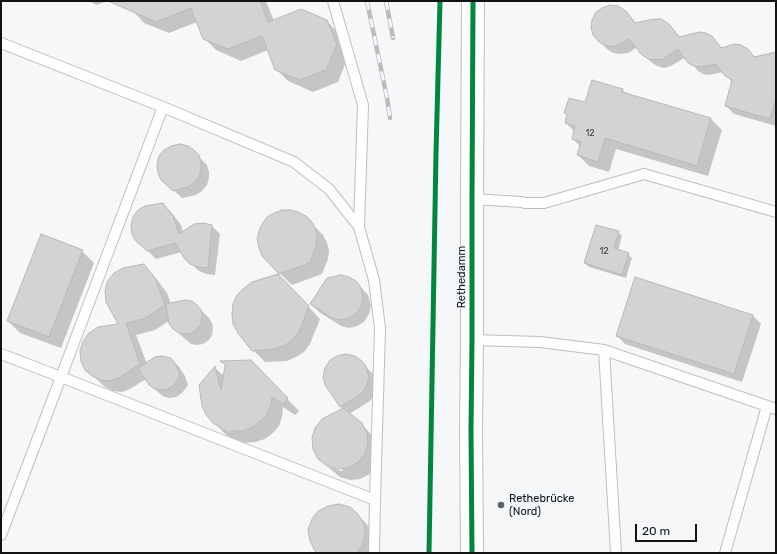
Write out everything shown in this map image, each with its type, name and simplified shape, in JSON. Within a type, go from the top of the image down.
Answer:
[{"type":"main road","name":"Rethedamm","points":[[472,553],[471,430],[473,1]]},
{"type":"lane","points":[[333,1],[363,105],[359,227],[374,280],[380,328],[374,553]]},
{"type":"lane","points":[[1,43],[163,107],[294,162],[329,189],[359,227]]},
{"type":"lane","points":[[1,535],[163,107]]},
{"type":"lane","points":[[472,199],[544,203],[644,174],[776,212]]},
{"type":"lane","points":[[472,340],[540,342],[604,350],[772,408],[725,553]]},
{"type":"lane","points":[[604,350],[616,553]]},
{"type":"lane","points":[[1,354],[375,500]]},
{"type":"building","points":[[108,1],[260,1],[268,22],[301,9],[327,20],[337,45],[326,70],[300,80],[275,70],[262,36],[228,49],[203,39],[191,8],[156,22]]},
{"type":"building","points":[[610,5],[618,6],[626,11],[635,23],[661,19],[669,24],[679,37],[699,32],[706,33],[712,36],[721,48],[735,44],[741,45],[748,49],[754,57],[776,52],[776,98],[770,119],[725,106],[732,80],[724,75],[716,64],[700,67],[694,66],[688,63],[678,49],[663,59],[648,59],[641,54],[629,39],[612,47],[604,45],[598,41],[593,35],[591,27],[592,20],[596,12]]},
{"type":"building","points":[[592,80],[623,89],[622,92],[711,118],[697,166],[605,138],[598,162],[577,155],[581,142],[572,139],[575,126],[565,123],[567,114],[564,113],[569,98],[585,102]]},
{"type":"building","points":[[180,144],[188,146],[199,155],[201,170],[199,177],[194,183],[188,187],[173,191],[161,180],[157,165],[159,156],[164,150],[171,146]]},
{"type":"building","points":[[163,203],[173,216],[179,234],[194,224],[203,223],[212,225],[208,268],[197,267],[190,264],[184,258],[176,243],[147,251],[135,240],[132,234],[131,225],[133,217],[138,210],[145,206]]},
{"type":"building","points":[[282,210],[291,210],[306,216],[312,222],[316,230],[317,238],[310,263],[279,274],[262,256],[257,239],[262,224],[267,217]]},
{"type":"building","points":[[596,225],[619,231],[614,248],[629,253],[622,275],[584,263]]},
{"type":"building","points":[[41,234],[83,250],[49,337],[7,321]]},
{"type":"building","points":[[144,264],[156,280],[165,305],[144,319],[126,323],[140,364],[119,378],[110,381],[101,380],[92,376],[85,370],[81,361],[80,351],[83,341],[89,333],[98,327],[118,324],[106,302],[105,292],[107,282],[114,273],[123,268]]},
{"type":"building","points":[[278,274],[309,306],[299,332],[292,340],[284,346],[274,349],[252,351],[233,324],[233,304],[237,295],[252,282]]},
{"type":"building","points":[[341,275],[356,281],[360,286],[363,297],[361,306],[356,314],[341,320],[332,318],[310,304],[327,278]]},
{"type":"building","points":[[635,277],[753,315],[734,374],[616,336]]},
{"type":"building","points":[[185,300],[192,301],[197,305],[201,310],[202,315],[201,324],[197,329],[192,333],[185,334],[179,333],[169,324],[166,304]]},
{"type":"building","points":[[346,354],[355,356],[362,361],[366,366],[369,377],[367,385],[362,393],[340,407],[325,385],[323,377],[325,368],[330,360],[337,356]]},
{"type":"building","points":[[161,356],[171,358],[177,367],[180,376],[174,385],[168,389],[161,390],[155,389],[149,385],[138,368],[155,357]]},
{"type":"building","points":[[251,360],[288,398],[283,404],[272,397],[267,414],[261,421],[253,427],[243,431],[231,431],[232,435],[213,423],[206,415],[202,406],[199,385],[215,366],[221,390],[225,366],[227,366],[220,361]]},
{"type":"building","points":[[343,408],[362,423],[367,433],[368,443],[365,454],[358,462],[348,468],[337,469],[327,466],[318,459],[313,449],[312,438],[315,428],[322,419]]},
{"type":"building","points":[[339,504],[350,507],[358,514],[364,524],[365,535],[362,546],[356,553],[316,553],[310,541],[308,530],[312,519],[318,511],[328,506]]},
{"type":"railway","points":[[367,1],[390,118]]},
{"type":"railway","points":[[386,1],[393,38]]},
{"type":"cycle path","points":[[429,553],[440,1]]},
{"type":"cycle path","points":[[472,553],[471,430],[473,1]]},
{"type":"place","name":"Rethebrücke (Nord)","points":[[501,505]]}]
